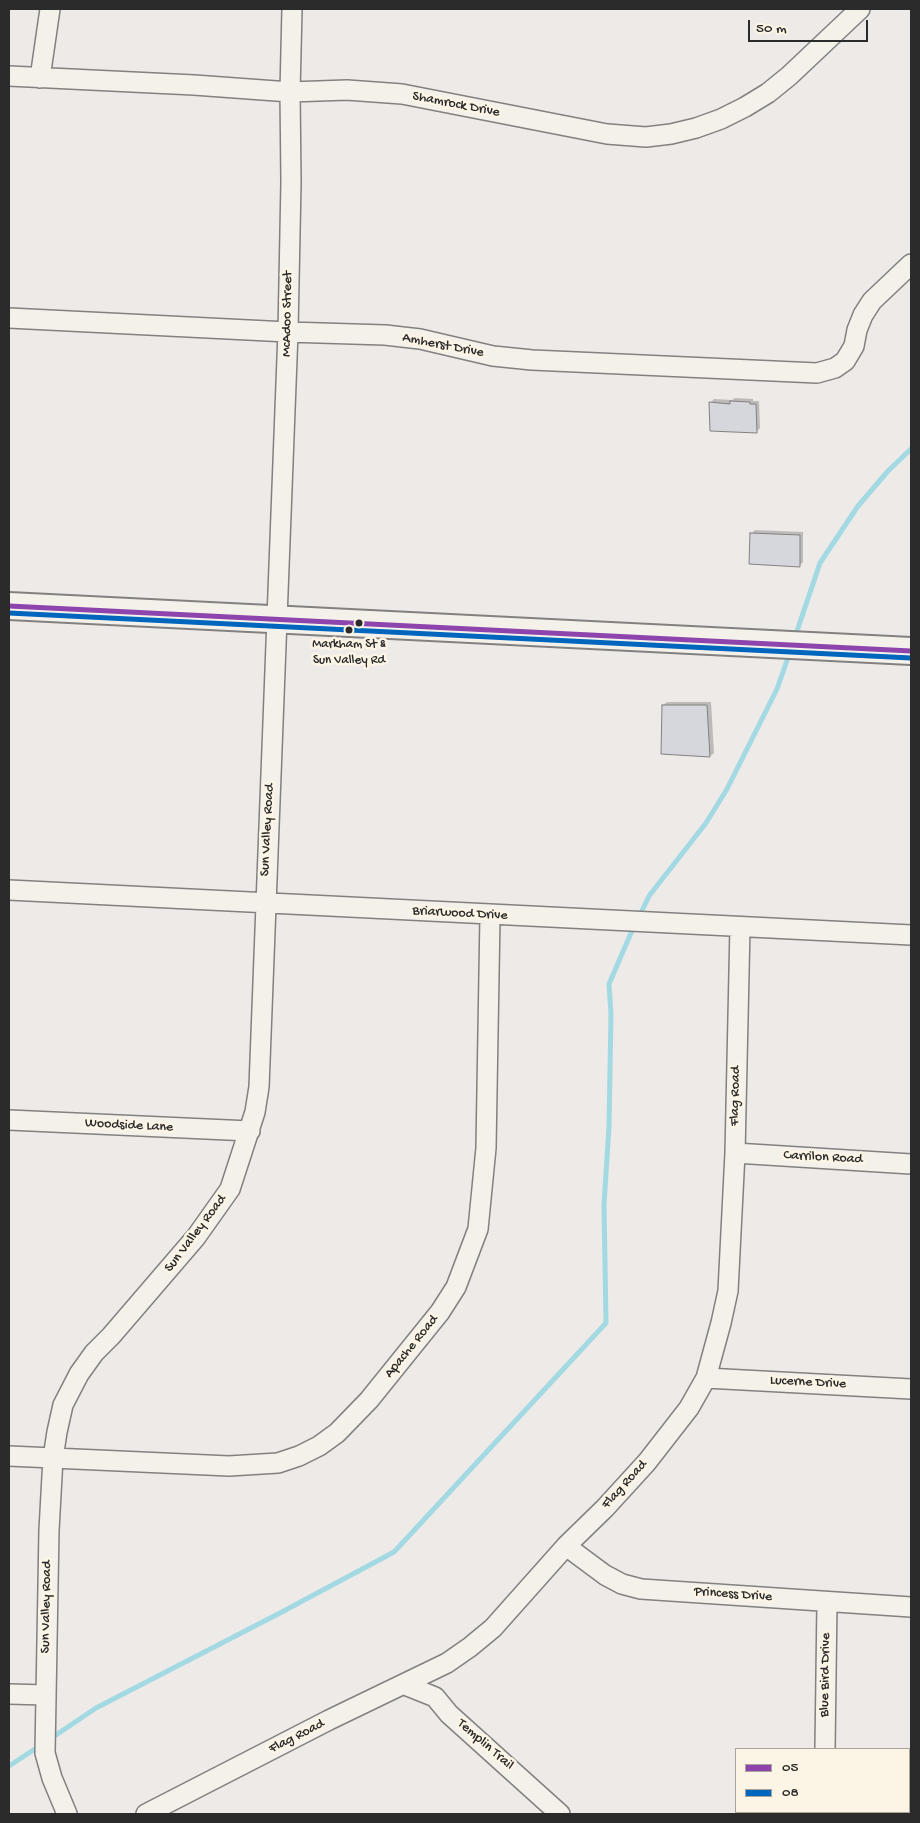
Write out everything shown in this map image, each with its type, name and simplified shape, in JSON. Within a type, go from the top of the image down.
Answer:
[{"type":"main road","points":[[9,606],[911,652]]},
{"type":"street","points":[[40,78],[50,9]]},
{"type":"street","name":"McAdoo Street","points":[[278,619],[288,332],[292,9]]},
{"type":"street","name":"Shamrock Drive","points":[[9,76],[194,85],[290,92],[347,90],[402,94],[606,134],[646,137],[696,128],[721,119],[745,107],[768,93],[789,76],[860,9]]},
{"type":"street","name":"Amherst Drive","points":[[9,318],[288,332],[348,333],[420,339],[493,356],[532,360],[817,373],[835,368],[845,361],[854,346],[857,330],[863,315],[872,301],[911,264]]},
{"type":"street","name":"Sun Valley Road","points":[[67,1814],[52,1778],[46,1753],[48,1530],[53,1458],[57,1432],[63,1405],[79,1374],[94,1353],[111,1336],[196,1237],[230,1189],[256,1112],[259,1087],[278,619]]},
{"type":"street","name":"Briarwood Drive","points":[[9,890],[490,916],[911,935]]},
{"type":"street","name":"Apache Road","points":[[9,1456],[229,1466],[278,1463],[300,1456],[319,1446],[337,1433],[369,1400],[421,1337],[456,1287],[478,1229],[487,1129],[490,916]]},
{"type":"street","name":"Flag Road","points":[[146,1814],[329,1720],[447,1663],[493,1628],[566,1546],[605,1508],[647,1462],[689,1408],[706,1378],[728,1291],[735,1153],[740,927]]},
{"type":"street","name":"Woodside Lane","points":[[9,1120],[250,1131]]},
{"type":"street","name":"Carrilon Road","points":[[735,1153],[911,1164]]},
{"type":"street","name":"Lucerne Drive","points":[[706,1378],[911,1389]]},
{"type":"street","name":"Princess Drive","points":[[566,1546],[606,1575],[622,1584],[641,1589],[911,1607]]},
{"type":"street","name":"Blue Bird Drive","points":[[825,1748],[827,1602]]},
{"type":"street","name":"Templin Trail","points":[[405,1684],[435,1697],[449,1714],[560,1814]]},
{"type":"street","points":[[9,1694],[46,1695]]},
{"type":"building","points":[[730,401],[756,404],[757,433],[710,431],[709,402],[730,404]]},
{"type":"building","points":[[750,533],[800,535],[800,567],[749,564]]},
{"type":"building","points":[[662,705],[707,705],[710,757],[661,754]]},
{"type":"waterway","points":[[795,637],[820,563],[858,506],[888,471],[911,449]]},
{"type":"waterway","points":[[639,917],[649,896],[706,823],[727,789],[777,689],[790,652]]},
{"type":"waterway","points":[[50,1739],[96,1708],[394,1552],[606,1323],[604,1204],[609,1127],[611,1014],[609,984],[634,926]]},
{"type":"waterway","points":[[9,1766],[41,1745]]},
{"type":"transit line","name":"05","points":[[9,606],[911,651]]},
{"type":"transit line","name":"08","points":[[9,613],[911,658]]},
{"type":"place","name":"Markham St & Sun Valley Rd","points":[[349,630]]}]
